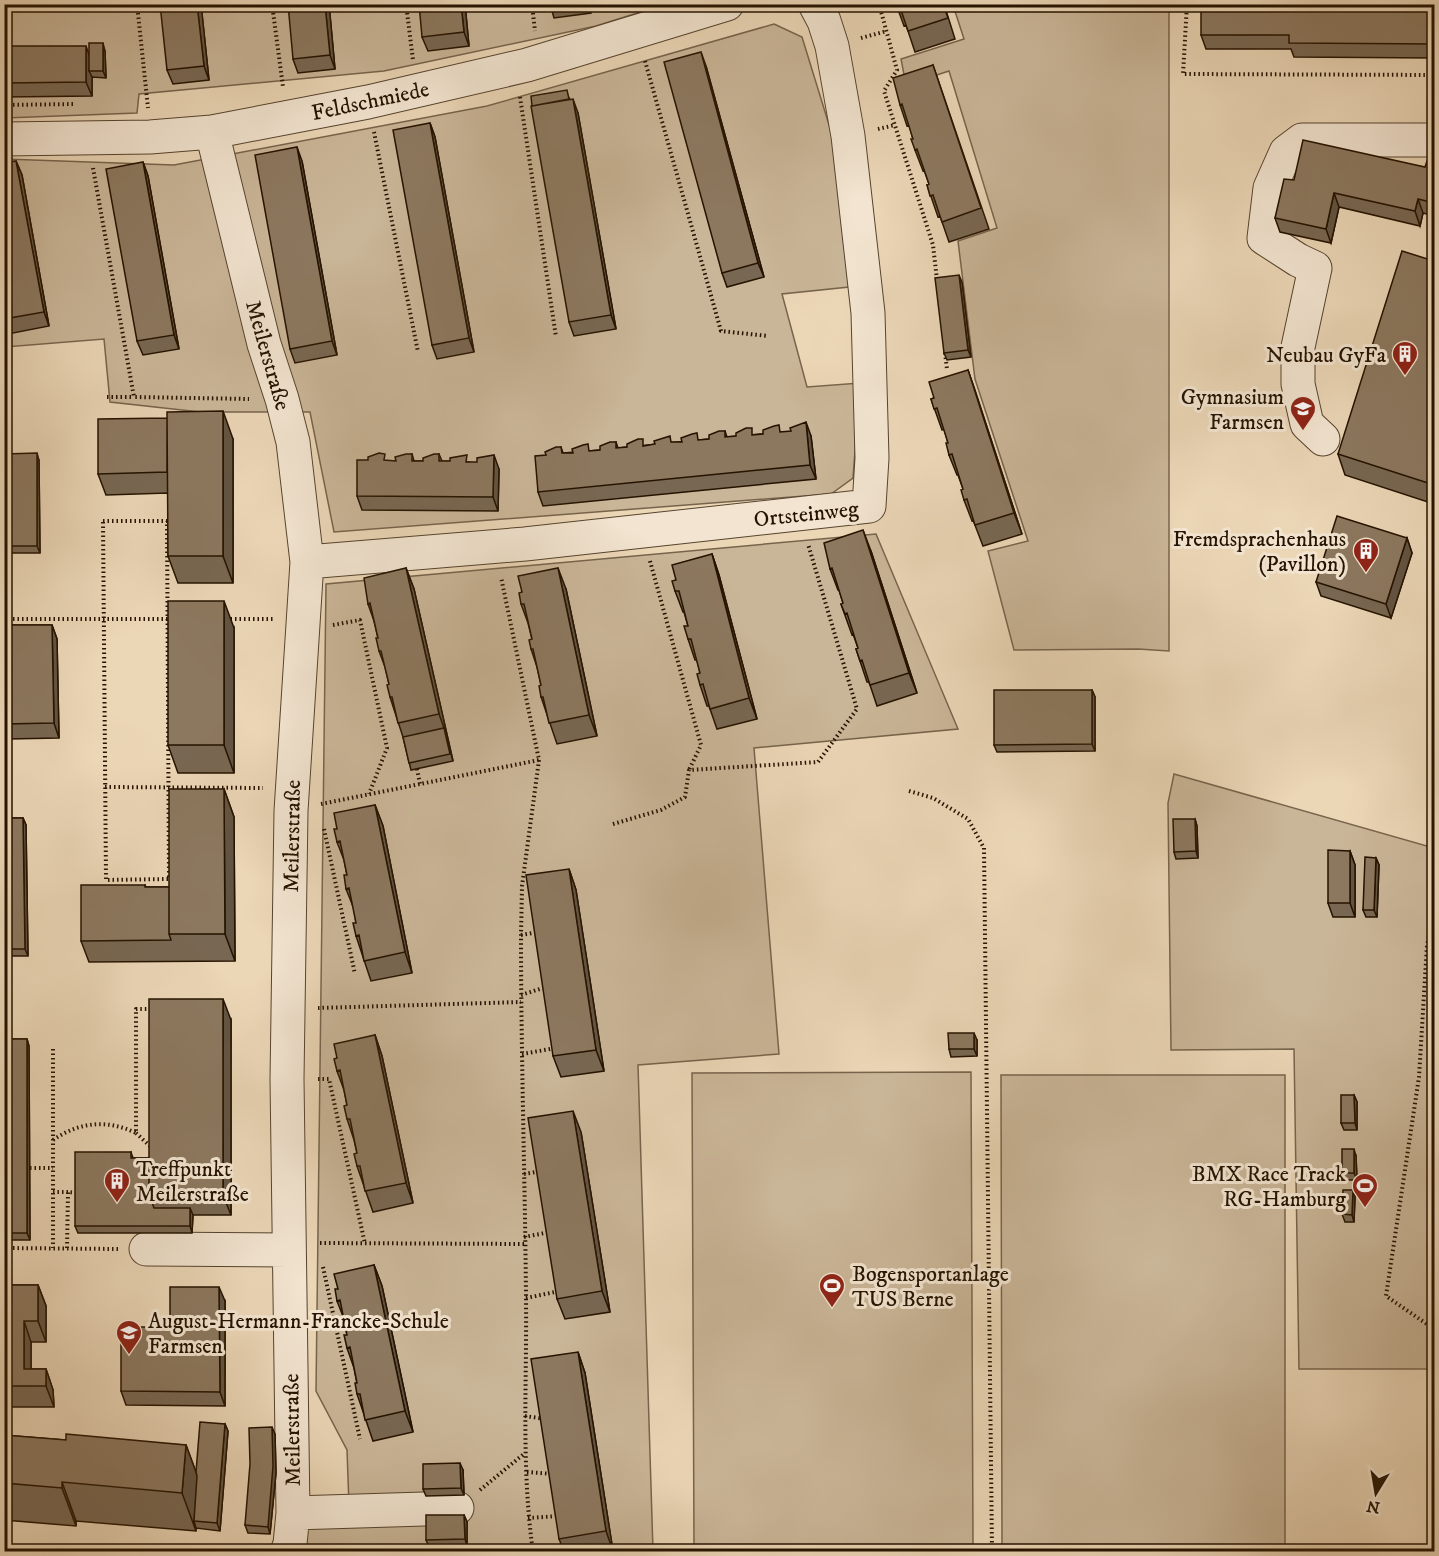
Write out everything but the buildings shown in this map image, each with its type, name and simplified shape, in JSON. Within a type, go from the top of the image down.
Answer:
[{"type":"street","name":"Feldschmiede","points":[[4,140],[212,132],[287,118],[368,102],[516,67],[727,4]]},
{"type":"street","name":"Ortsteinweg","points":[[307,562],[495,547],[869,507],[872,458],[868,313],[848,136],[832,46],[824,21],[815,4]]},
{"type":"street","name":"Meilerstraße","points":[[212,132],[264,344],[293,442],[307,562],[291,799],[287,1079],[292,1513],[290,1544],[287,1551]]},
{"type":"street","points":[[1323,439],[1308,424],[1298,384],[1298,347],[1315,268],[1264,238],[1270,188],[1286,152],[1302,140],[1434,140]]},
{"type":"street","points":[[146,1249],[289,1246]]},
{"type":"street","points":[[292,1513],[457,1508]]},
{"type":"path","points":[[137,4],[150,136]]},
{"type":"path","points":[[272,4],[287,118]]},
{"type":"path","points":[[406,4],[416,90]]},
{"type":"path","points":[[879,4],[897,70],[884,91],[933,245],[938,290]]},
{"type":"path","points":[[1187,4],[1183,74],[1434,75]]},
{"type":"path","points":[[636,32],[721,331],[768,336]]},
{"type":"path","points":[[516,67],[556,337]]},
{"type":"path","points":[[368,102],[418,352]]},
{"type":"path","points":[[88,138],[134,397]]},
{"type":"path","points":[[944,346],[947,369]]},
{"type":"path","points":[[107,398],[282,399]]},
{"type":"path","points":[[689,770],[818,762],[857,709],[799,514]]},
{"type":"path","points":[[104,521],[167,521],[167,620],[169,879],[106,880],[104,521]]},
{"type":"path","points":[[614,824],[661,810],[685,797],[689,770],[701,746],[642,532]]},
{"type":"path","points":[[495,547],[539,760],[522,886],[521,935],[526,1298],[525,1416],[528,1518],[533,1551]]},
{"type":"path","points":[[4,619],[178,619]]},
{"type":"path","points":[[224,619],[303,624],[360,620],[387,748],[369,794]]},
{"type":"path","points":[[105,787],[168,788],[291,799],[369,794],[539,760]]},
{"type":"path","points":[[417,769],[420,784]]},
{"type":"path","points":[[909,791],[933,798],[968,819],[984,848],[992,1551]]},
{"type":"path","points":[[323,827],[355,974]]},
{"type":"path","points":[[1434,925],[1431,928],[1427,945],[1419,1077],[1386,1296],[1434,1329]]},
{"type":"path","points":[[521,935],[539,931]]},
{"type":"path","points":[[521,995],[548,987]]},
{"type":"path","points":[[289,1010],[521,1002]]},
{"type":"path","points":[[136,1133],[136,1010],[158,1009]]},
{"type":"path","points":[[522,1054],[557,1048]]},
{"type":"path","points":[[52,1049],[53,1248]]},
{"type":"path","points":[[287,1079],[329,1079],[366,1244]]},
{"type":"path","points":[[53,1140],[78,1126],[109,1124],[136,1133],[151,1148]]},
{"type":"path","points":[[30,1168],[53,1168]]},
{"type":"path","points":[[524,1174],[541,1171]]},
{"type":"path","points":[[53,1192],[78,1192]]},
{"type":"path","points":[[67,1248],[68,1192]]},
{"type":"path","points":[[524,1237],[551,1232]]},
{"type":"path","points":[[289,1246],[525,1244]]},
{"type":"path","points":[[4,1248],[146,1249]]},
{"type":"path","points":[[323,1266],[360,1439]]},
{"type":"path","points":[[526,1298],[560,1291]]},
{"type":"path","points":[[525,1416],[545,1419]]},
{"type":"path","points":[[457,1508],[526,1452]]},
{"type":"path","points":[[527,1472],[553,1474]]},
{"type":"path","points":[[528,1518],[560,1516]]},
{"type":"shaded area","points":[[4,5],[663,5],[596,26],[384,71],[139,94],[137,113],[5,118]]},
{"type":"shaded area","points":[[953,5],[1169,5],[1169,651],[1014,650],[988,551],[1028,541],[975,379],[958,241],[997,228],[949,71],[906,85],[901,59],[964,39]]},
{"type":"shaded area","points":[[774,24],[802,37],[878,284],[782,294],[807,387],[860,383],[853,478],[831,494],[334,532],[310,412],[200,412],[110,402],[104,339],[5,347],[5,159],[174,165],[487,106]]},
{"type":"shaded area","points":[[876,534],[958,729],[754,748],[779,1054],[638,1065],[653,1551],[293,1552],[298,1509],[349,1506],[347,1450],[316,1391],[326,584]]},
{"type":"shaded area","name":"BMX Race Track RG-Hamburg","points":[[1174,774],[1434,848],[1434,1369],[1299,1369],[1294,1049],[1171,1050],[1168,803]]},
{"type":"shaded area","name":"Bogensportanlage TUS Berne","points":[[971,1072],[973,1545],[694,1547],[692,1073]]},
{"type":"shaded area","points":[[1001,1075],[1285,1075],[1285,1548],[1002,1548]]},
{"type":"place","name":"Neubau GyFa","points":[[1405,377]]},
{"type":"place","name":"Gymnasium Farmsen","points":[[1303,432]]},
{"type":"place","name":"Fremdsprachenhaus (Pavillon)","points":[[1366,574]]},
{"type":"place","name":"Treffpunkt Meilerstraße","points":[[117,1204]]},
{"type":"place","name":"BMX Race Track RG-Hamburg","points":[[1365,1209]]},
{"type":"place","name":"Bogensportanlage TUS Berne","points":[[832,1309]]},
{"type":"place","name":"August-Hermann-Francke-Schule Farmsen","points":[[129,1356]]}]
